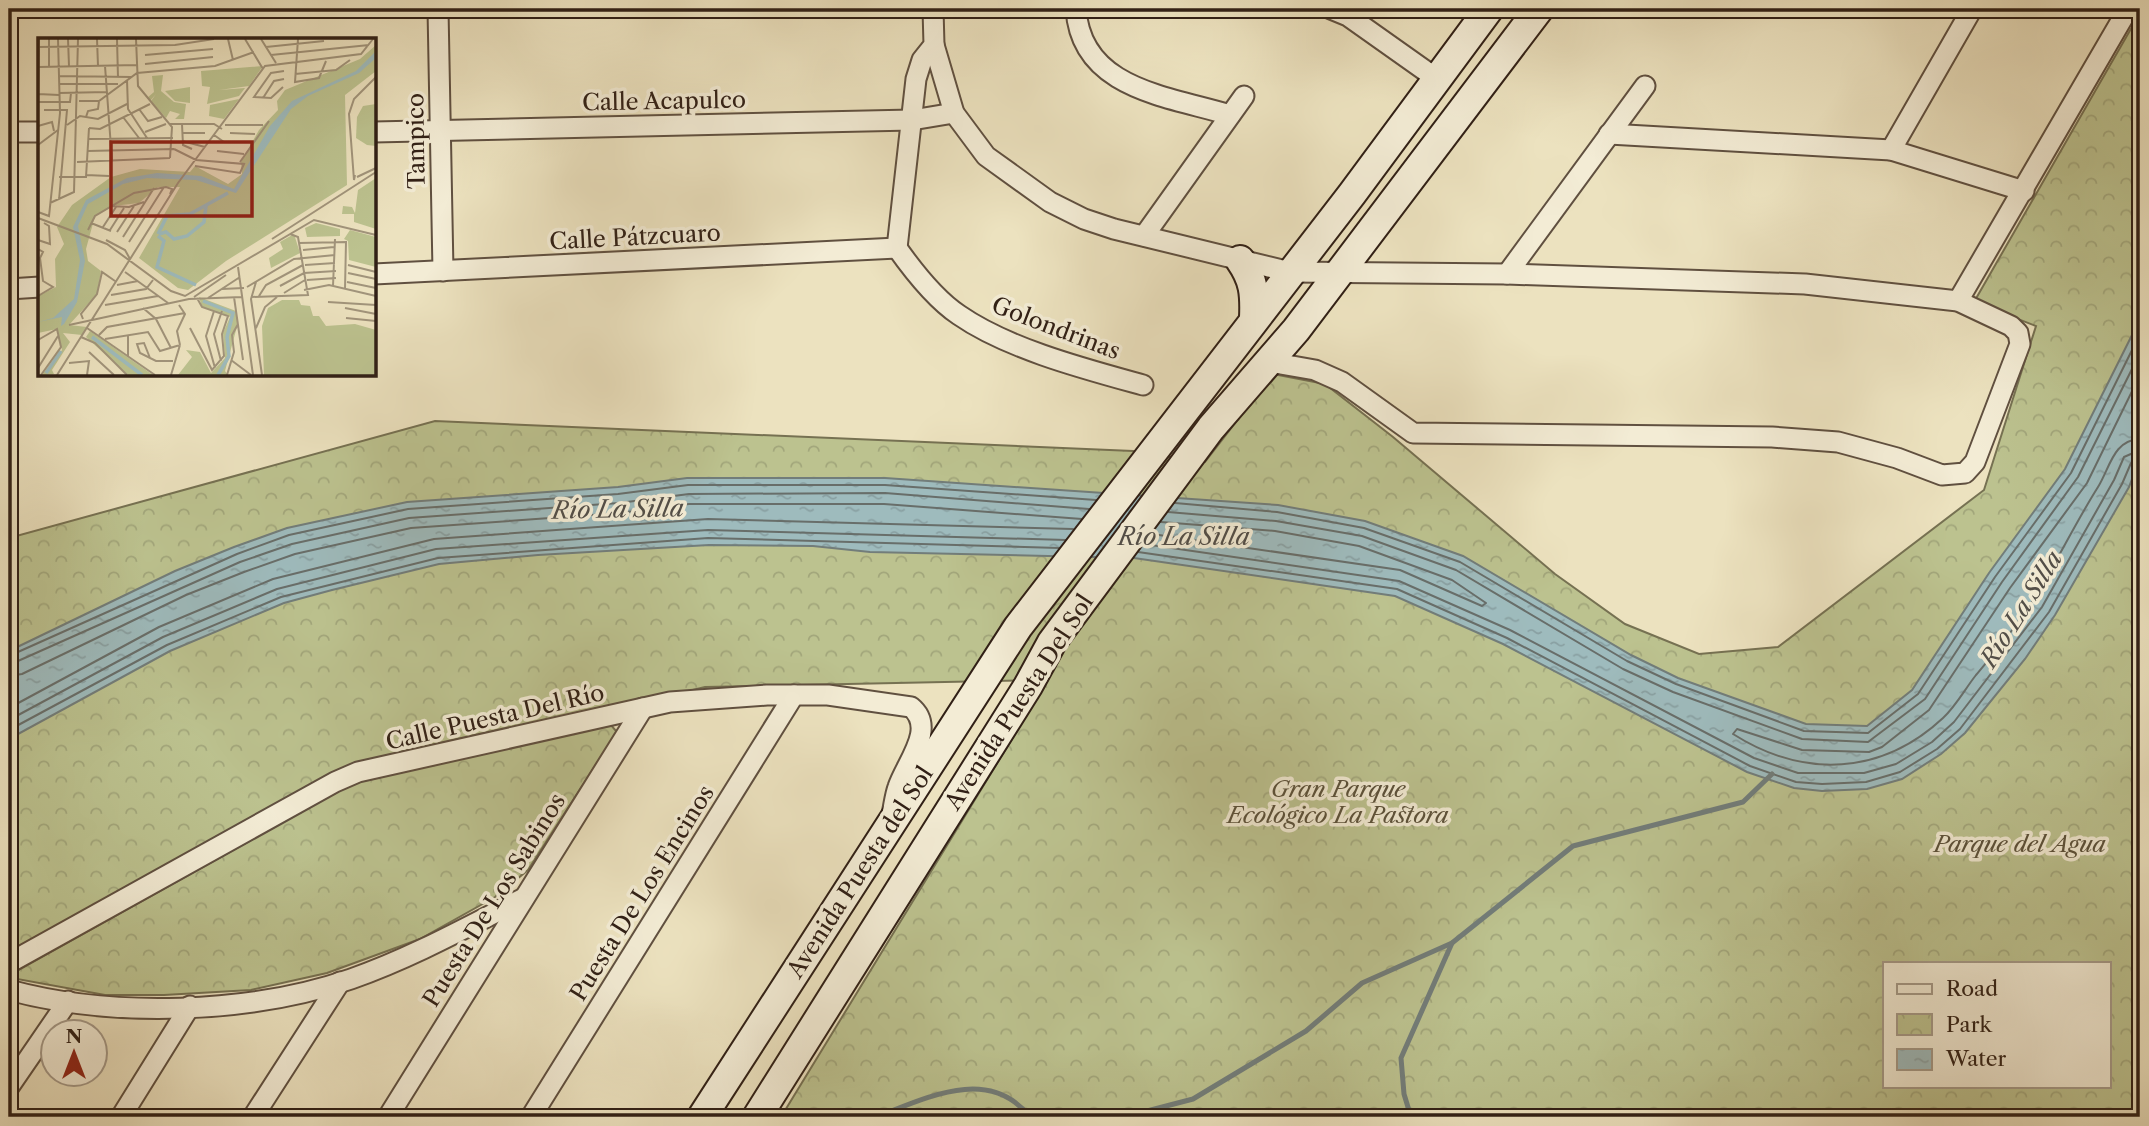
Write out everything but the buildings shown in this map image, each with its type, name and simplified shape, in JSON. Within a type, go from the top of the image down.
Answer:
[{"type":"main road","name":"Avenida Puesta Del Sol","points":[[1018,627],[1489,9]]},
{"type":"main road","name":"Avenida Puesta Del Sol","points":[[757,1117],[1021,697],[1052,642],[1211,428],[1270,362],[1539,9]]},
{"type":"main road","points":[[1240,260],[1251,276],[1256,292],[1254,318]]},
{"type":"main road","name":"Avenida Puesta del Sol","points":[[702,1117],[1018,627]]},
{"type":"street","name":"Tampico","points":[[438,9],[443,271]]},
{"type":"street","points":[[933,9],[934,45],[954,113],[986,156],[1050,202],[1084,219],[1290,272],[1507,274],[1805,284],[1958,301],[2011,326],[2018,333],[2020,344],[1975,462],[1965,472],[1942,475],[1897,458],[1838,442],[1772,437],[1413,433],[1342,382],[1315,370],[1270,362]]},
{"type":"street","points":[[1076,9],[1084,47],[1106,71],[1137,87],[1230,115]]},
{"type":"street","points":[[1331,9],[1348,16],[1437,79]]},
{"type":"street","points":[[1891,150],[1972,9],[1963,9]]},
{"type":"street","points":[[1958,301],[2127,9]]},
{"type":"street","points":[[897,248],[918,69],[934,45]]},
{"type":"street","points":[[1507,274],[1645,86]]},
{"type":"street","points":[[1144,236],[1244,96]]},
{"type":"street","name":"Calle Acapulco","points":[[376,132],[912,120],[954,113]]},
{"type":"street","points":[[9,132],[38,132]]},
{"type":"street","points":[[1609,134],[1891,150],[2024,191]]},
{"type":"street","name":"Calle Pátzcuaro","points":[[376,274],[897,248]]},
{"type":"street","name":"Golondrinas","points":[[897,248],[916,274],[958,315],[1018,345],[1083,369],[1143,385]]},
{"type":"street","points":[[9,289],[38,287]]},
{"type":"street","name":"Calle Puesta Del Río","points":[[9,963],[347,776],[643,708],[734,696],[794,695],[876,700],[905,705],[918,713],[922,732],[897,788],[890,825]]},
{"type":"street","name":"Puesta De Los Encinos","points":[[531,1117],[794,695]]},
{"type":"street","name":"Puesta De Los Sabinos","points":[[392,1116],[643,708]]},
{"type":"street","points":[[9,990],[68,1001],[139,1007],[263,1000],[340,982],[409,956],[524,898]]},
{"type":"street","points":[[253,1117],[340,982]]},
{"type":"street","points":[[9,1087],[68,1001]]},
{"type":"street","points":[[121,1117],[190,1006]]},
{"type":"green space","name":"Gran Parque Ecológico La Pastora","points":[[2140,13],[2140,1117],[781,1117],[1048,680],[705,687],[351,772],[9,953],[9,538],[435,421],[1133,451],[1205,462],[1273,374],[1325,384],[1393,437],[1555,574],[1625,624],[1699,654],[1778,647],[1984,490],[2036,326],[1974,302]]},
{"type":"green space","points":[[610,724],[617,732],[528,870],[495,897],[420,939],[327,973],[251,990],[105,995],[17,979],[17,971],[355,782]]},
{"type":"water","name":"Río La Silla","points":[[2140,319],[2140,458],[2129,487],[2055,615],[2025,659],[1965,733],[1941,754],[1902,779],[1867,789],[1822,791],[1794,788],[1747,772],[1503,644],[1395,596],[1134,558],[870,552],[813,546],[709,545],[439,564],[284,603],[170,651],[9,739],[9,651],[175,571],[234,547],[287,528],[407,502],[618,487],[687,478],[885,478],[1278,505],[1365,521],[1463,556],[1631,655],[1678,678],[1806,724],[1867,726],[1912,690],[1989,573],[2065,469]]},
{"type":"waterway","points":[[1124,1117],[1193,1099],[1306,1031],[1362,983],[1452,943],[1573,846],[1743,802],[1772,774]]},
{"type":"waterway","points":[[1411,1117],[1404,1094],[1401,1058],[1452,943]]},
{"type":"waterway","points":[[876,1117],[936,1095],[976,1089],[996,1092],[1014,1101],[1030,1117]]},
{"type":"park label","name":"Parque del Agua","points":[[2020,844]]}]
